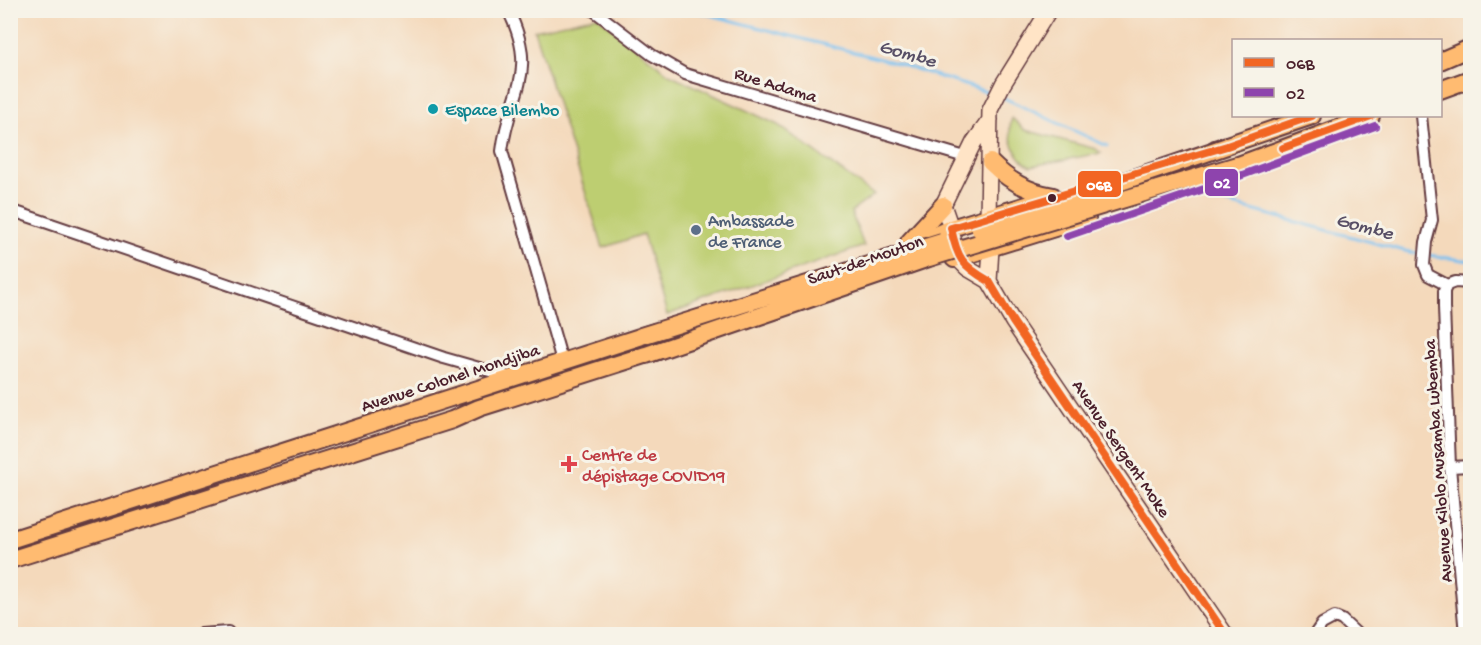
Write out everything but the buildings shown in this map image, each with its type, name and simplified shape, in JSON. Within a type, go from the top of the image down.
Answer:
[{"type":"main road","points":[[902,249],[943,205],[965,158],[990,115],[1003,84],[1049,10]]},
{"type":"main road","points":[[1442,60],[1470,48]]},
{"type":"main road","points":[[1442,89],[1470,79]]},
{"type":"main road","points":[[943,205],[951,228],[957,258],[967,268],[989,281],[991,248],[988,217],[990,115]]},
{"type":"main road","points":[[1227,146],[1309,117]]},
{"type":"main road","points":[[10,560],[452,420],[479,408],[881,280],[1064,226],[1368,117]]},
{"type":"main road","name":"Avenue Colonel Mondjiba","points":[[10,540],[641,336],[902,249],[951,228],[1227,146]]},
{"type":"main road","name":"Saut-de-Mouton","points":[[641,336],[1043,210],[1227,146]]},
{"type":"main road","points":[[990,162],[1016,184],[1037,194],[1056,197]]},
{"type":"main road","name":"Saut-de-Mouton","points":[[646,355],[929,258],[1237,165]]},
{"type":"main road","points":[[1014,209],[1023,238]]},
{"type":"main road","points":[[922,241],[930,266]]},
{"type":"main road","name":"Avenue Sergent Moke","points":[[989,281],[1013,322],[1225,634]]},
{"type":"main road","points":[[511,377],[516,397]]},
{"type":"main road","points":[[39,531],[45,549]]},
{"type":"street","points":[[508,10],[518,30],[522,52],[522,76],[504,131],[502,152],[562,361]]},
{"type":"street","name":"Rue Adama","points":[[593,10],[652,56],[685,74],[965,158]]},
{"type":"street","points":[[1421,117],[1432,220],[1426,242],[1424,265],[1428,275],[1447,285],[1455,282],[1470,283]]},
{"type":"street","points":[[10,210],[444,358],[511,377]]},
{"type":"street","name":"Avenue Kilolo Musamba Lubemba","points":[[1447,285],[1444,291],[1444,307],[1450,467],[1468,622],[1465,634]]},
{"type":"street","points":[[1450,467],[1470,466]]},
{"type":"street","points":[[1315,634],[1322,624],[1335,617],[1342,620],[1357,634]]},
{"type":"street","points":[[201,634],[228,632]]},
{"type":"green space","points":[[597,16],[669,74],[778,125],[874,195],[851,212],[864,246],[667,315],[643,234],[603,248],[534,30]]},
{"type":"green space","points":[[1012,118],[1025,130],[1096,149],[1101,153],[1031,166],[1020,158],[1013,145],[1010,131]]},
{"type":"waterway","name":"Gombe","points":[[691,10],[896,63],[993,94]]},
{"type":"waterway","name":"Gombe","points":[[1002,97],[1107,146]]},
{"type":"waterway","name":"Gombe","points":[[1218,201],[1421,254]]},
{"type":"waterway","name":"Gombe","points":[[1428,255],[1470,261]]},
{"type":"transit line","name":"06B","points":[[989,281],[973,271],[962,260],[951,228],[1227,146],[1309,117]]},
{"type":"transit line","name":"06B","points":[[1283,148],[1368,117]]},
{"type":"transit line","name":"02","points":[[1067,236],[1207,188],[1375,126]]},
{"type":"transit line","name":"06B","points":[[989,281],[1013,322],[1225,634]]},
{"type":"place","name":"Espace Bilembo","points":[[433,109]]},
{"type":"place","name":"Ambassade de France","points":[[696,230]]},
{"type":"place","name":"Centre de dépistage COVID19","points":[[569,464]]}]
